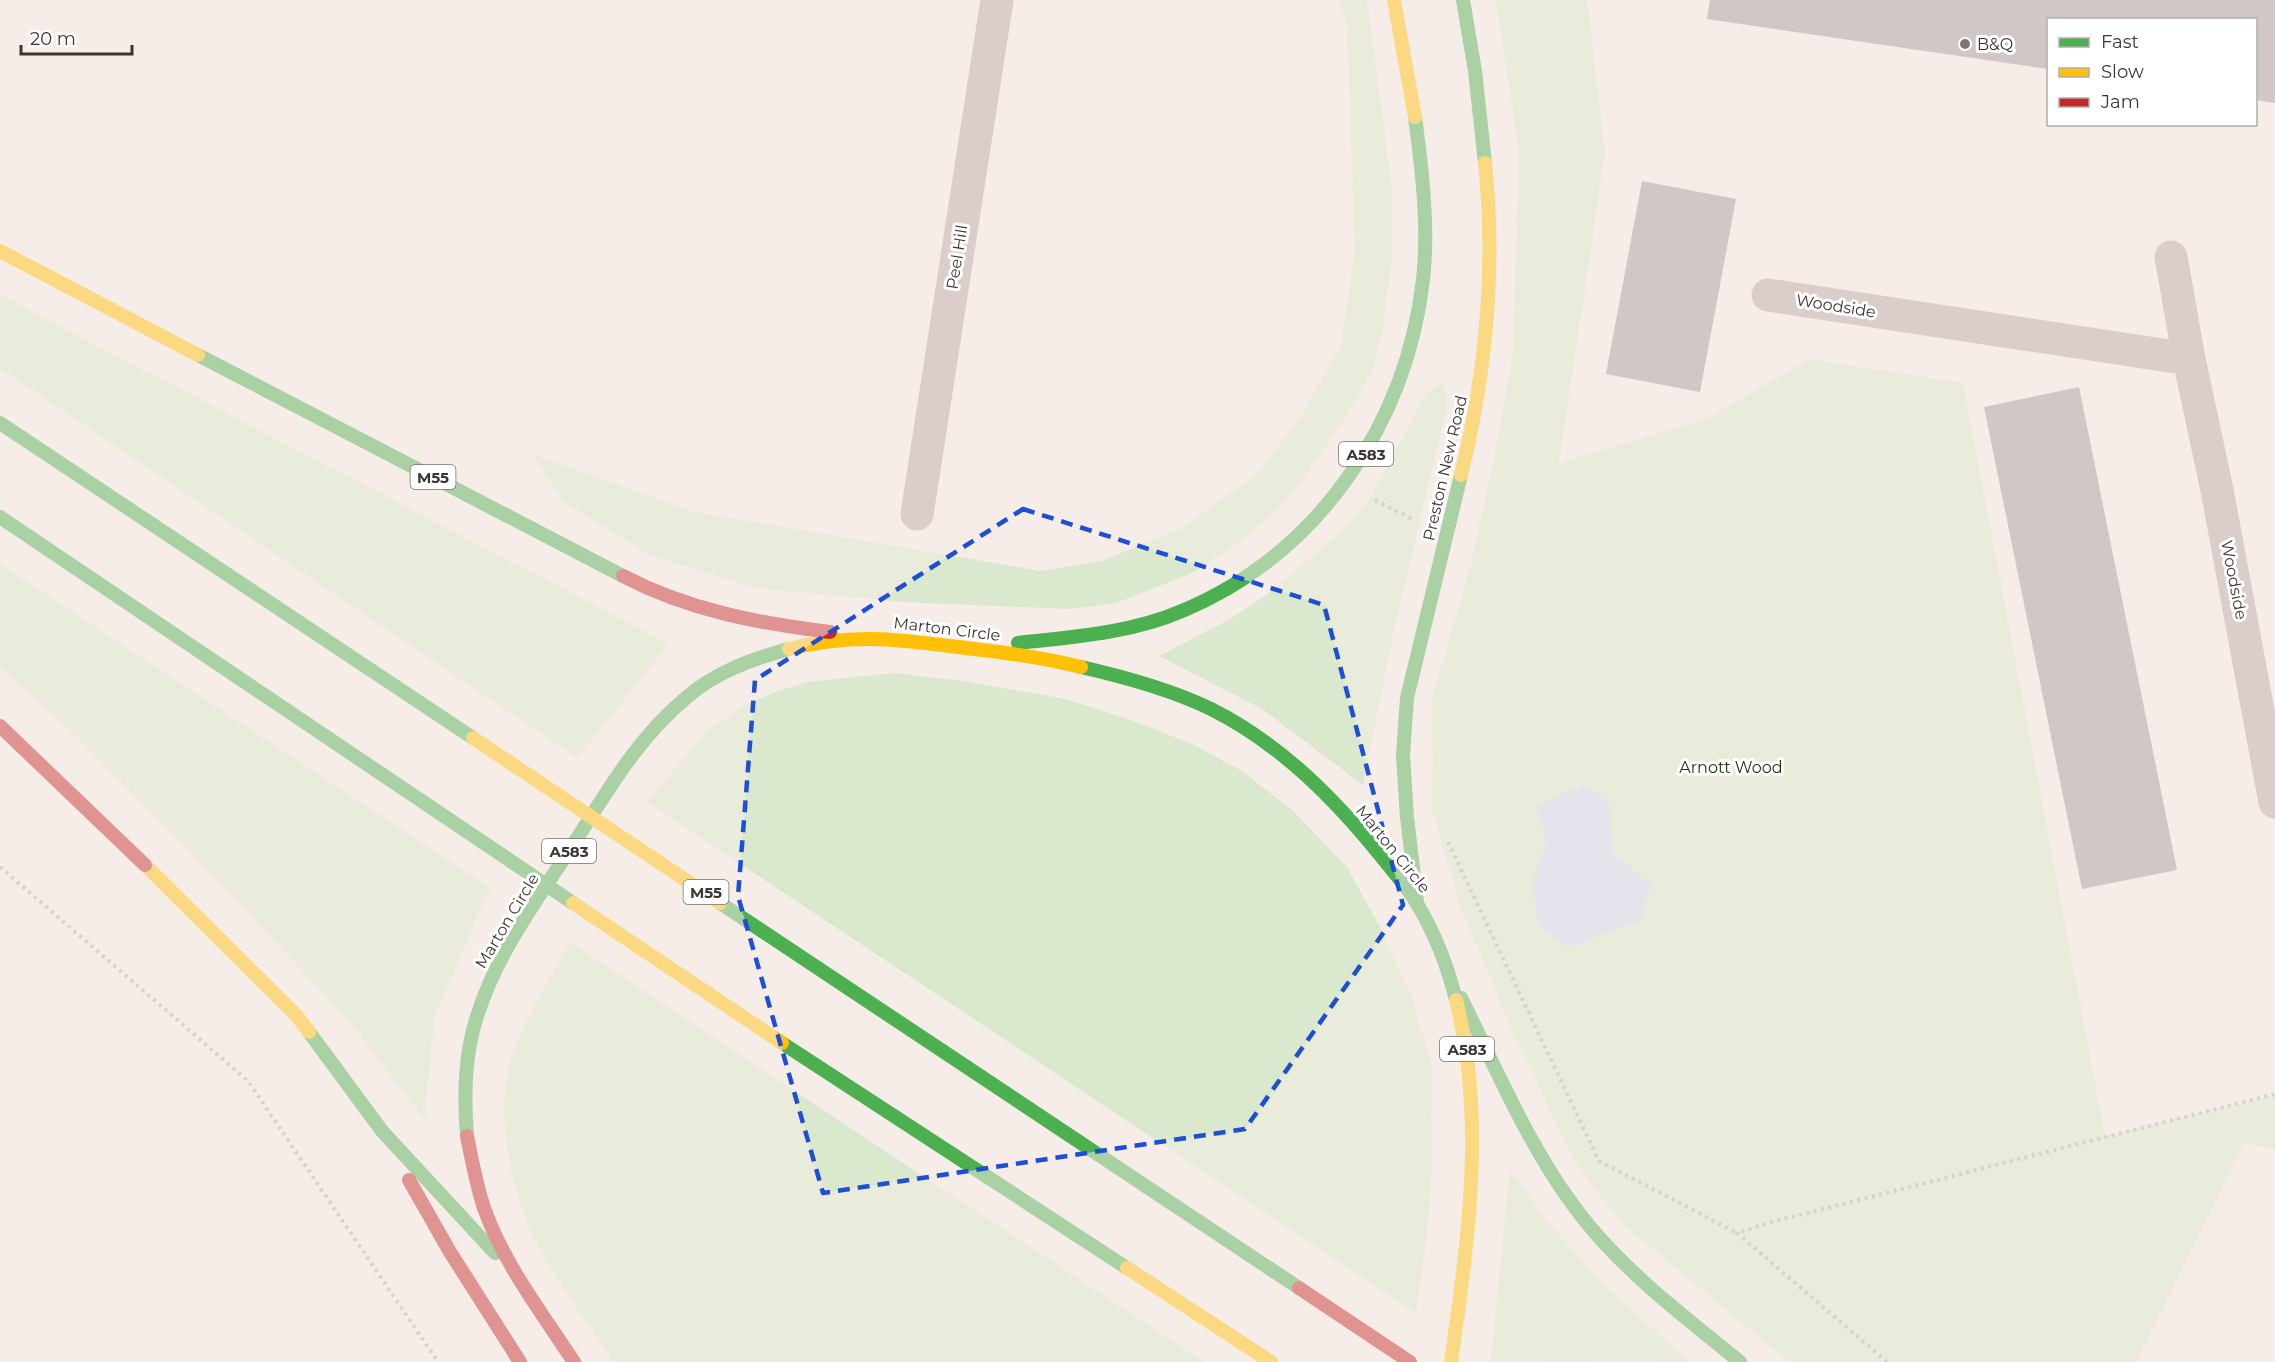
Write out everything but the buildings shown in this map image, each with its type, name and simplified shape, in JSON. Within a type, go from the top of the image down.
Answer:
[{"type":"main road","name":"A583","points":[[965,647],[1097,635],[1182,611],[1229,589],[1295,540],[1366,455],[1402,379],[1412,346],[1423,278],[1423,210],[1415,116],[1394,0]]},
{"type":"main road","name":"Preston New Road","points":[[1418,904],[1403,766],[1407,698],[1475,418],[1485,344],[1490,264],[1486,174],[1475,71],[1463,0]]},
{"type":"main road","name":"M55","points":[[0,251],[634,583],[680,604],[722,616],[764,624],[887,638]]},
{"type":"main road","name":"M55","points":[[0,423],[1410,1362]]},
{"type":"main road","points":[[0,517],[733,1011],[1271,1362]]},
{"type":"main road","name":"Marton Circle","points":[[574,1362],[515,1273],[494,1232],[476,1187],[464,1102],[467,1056],[483,996],[505,952],[629,757],[647,734],[687,695],[735,667],[772,654],[824,642],[887,638],[1022,654],[1089,668],[1159,687],[1215,712],[1270,746],[1317,785],[1366,837],[1418,904],[1449,975],[1467,1050],[1473,1151],[1471,1202],[1451,1362]]},
{"type":"main road","points":[[0,726],[170,888],[297,1016],[382,1131],[515,1273]]},
{"type":"main road","points":[[1449,975],[1556,1180],[1590,1227],[1630,1269],[1740,1362]]},
{"type":"main road","points":[[382,1131],[450,1252],[520,1362]]},
{"type":"street","name":"Peel Hill","points":[[917,514],[997,0]]},
{"type":"street","name":"Woodside","points":[[2171,257],[2211,457],[2262,648],[2275,802]]},
{"type":"street","name":"Woodside","points":[[1768,295],[2190,358]]},
{"type":"path","points":[[1344,484],[1446,537]]},
{"type":"path","points":[[1448,841],[1599,1161],[1737,1233],[1887,1362]]},
{"type":"path","points":[[0,867],[248,1081],[438,1362]]},
{"type":"path","points":[[1737,1233],[1768,1222],[2275,1094]]},
{"type":"highlighted area","points":[[1023,509],[1324,605],[1403,905],[1245,1129],[823,1193],[738,896],[755,680]]},
{"type":"green space","points":[[1339,0],[1367,0],[1392,189],[1392,255],[1382,333],[1372,371],[1345,418],[1305,477],[1278,509],[1233,547],[1190,574],[1116,603],[1071,609],[904,602],[756,588],[652,556],[565,503],[532,454],[694,512],[1041,571],[1102,561],[1183,528],[1258,473],[1300,418],[1341,345],[1355,252],[1347,23]]},
{"type":"green space","name":"Arnott Wood","points":[[1496,0],[1587,0],[1605,152],[1559,463],[1707,419],[1809,359],[1963,383],[2105,1136],[2275,1095],[2275,1149],[2245,1143],[2136,1362],[1789,1362],[1625,1226],[1593,1187],[1574,1158],[1511,1028],[1460,905],[1432,809],[1433,695],[1471,565],[1513,355],[1519,152]]},
{"type":"green space","points":[[0,295],[669,644],[577,758],[0,368]]},
{"type":"green space","points":[[1444,381],[1447,406],[1395,625],[1363,785],[1262,709],[1159,656],[1232,618],[1268,594],[1341,532],[1368,502],[1425,395]]},
{"type":"green space","points":[[0,564],[492,889],[478,914],[434,1019],[424,1119],[350,1022],[225,888],[75,735],[0,667]]},
{"type":"green space","points":[[894,673],[962,681],[1066,699],[1131,720],[1192,744],[1242,771],[1293,811],[1347,867],[1382,931],[1411,995],[1431,1063],[1432,1160],[1427,1235],[1416,1313],[647,802],[705,733],[744,705],[807,682]]},
{"type":"green space","points":[[570,942],[1204,1362],[613,1362],[557,1279],[530,1229],[514,1180],[505,1127],[507,1076],[513,1052],[532,1010]]},
{"type":"green space","points":[[1510,1170],[1546,1220],[1599,1280],[1689,1362],[1491,1361]]},
{"type":"water","points":[[1583,785],[1609,802],[1612,852],[1651,885],[1640,921],[1568,947],[1538,925],[1533,880],[1547,841],[1536,807]]},
{"type":"traffic: fast","points":[[1463,0],[1475,71],[1485,163]]},
{"type":"traffic: fast","points":[[1018,643],[1122,629],[1182,611],[1231,586],[1275,556],[1314,519],[1347,478],[1375,433],[1397,385],[1413,334],[1425,260],[1425,219],[1415,117]]},
{"type":"traffic: fast","points":[[198,355],[623,576]]},
{"type":"traffic: fast","points":[[0,423],[473,738]]},
{"type":"traffic: fast","points":[[1417,902],[1407,817],[1403,755],[1407,698],[1461,475]]},
{"type":"traffic: fast","points":[[0,517],[573,903]]},
{"type":"traffic: fast","points":[[467,1136],[465,1094],[467,1065],[471,1037],[483,999],[516,932],[609,788],[653,730],[698,688],[735,667],[789,649]]},
{"type":"traffic: fast","points":[[1081,667],[1147,684],[1211,709],[1261,739],[1306,775],[1347,816],[1403,883],[1425,918],[1436,941],[1456,1000]]},
{"type":"traffic: fast","points":[[720,903],[1299,1288]]},
{"type":"traffic: fast","points":[[1461,998],[1519,1117],[1571,1202],[1625,1265],[1740,1362]]},
{"type":"traffic: fast","points":[[309,1032],[382,1131],[495,1253]]},
{"type":"traffic: fast","points":[[782,1043],[1127,1268]]},
{"type":"traffic: slow","points":[[1394,0],[1415,117]]},
{"type":"traffic: slow","points":[[1461,475],[1477,398],[1486,320],[1489,242],[1485,163]]},
{"type":"traffic: slow","points":[[0,251],[198,355]]},
{"type":"traffic: slow","points":[[789,649],[854,639],[893,640],[1005,653],[1081,667]]},
{"type":"traffic: slow","points":[[473,738],[720,903]]},
{"type":"traffic: slow","points":[[145,865],[297,1016],[309,1032]]},
{"type":"traffic: slow","points":[[573,903],[782,1043]]},
{"type":"traffic: slow","points":[[1451,1362],[1468,1226],[1472,1135],[1465,1045],[1456,1000]]},
{"type":"traffic: slow","points":[[1127,1268],[1271,1362]]},
{"type":"traffic: jam","points":[[623,576],[672,598],[698,606],[750,619],[830,632]]},
{"type":"traffic: jam","points":[[0,726],[145,865]]},
{"type":"traffic: jam","points":[[467,1136],[479,1190],[492,1229],[524,1287],[574,1362]]},
{"type":"traffic: jam","points":[[409,1180],[450,1252],[520,1362]]},
{"type":"traffic: jam","points":[[1299,1288],[1410,1362]]},
{"type":"place","name":"B&Q","points":[[1965,44]]}]
